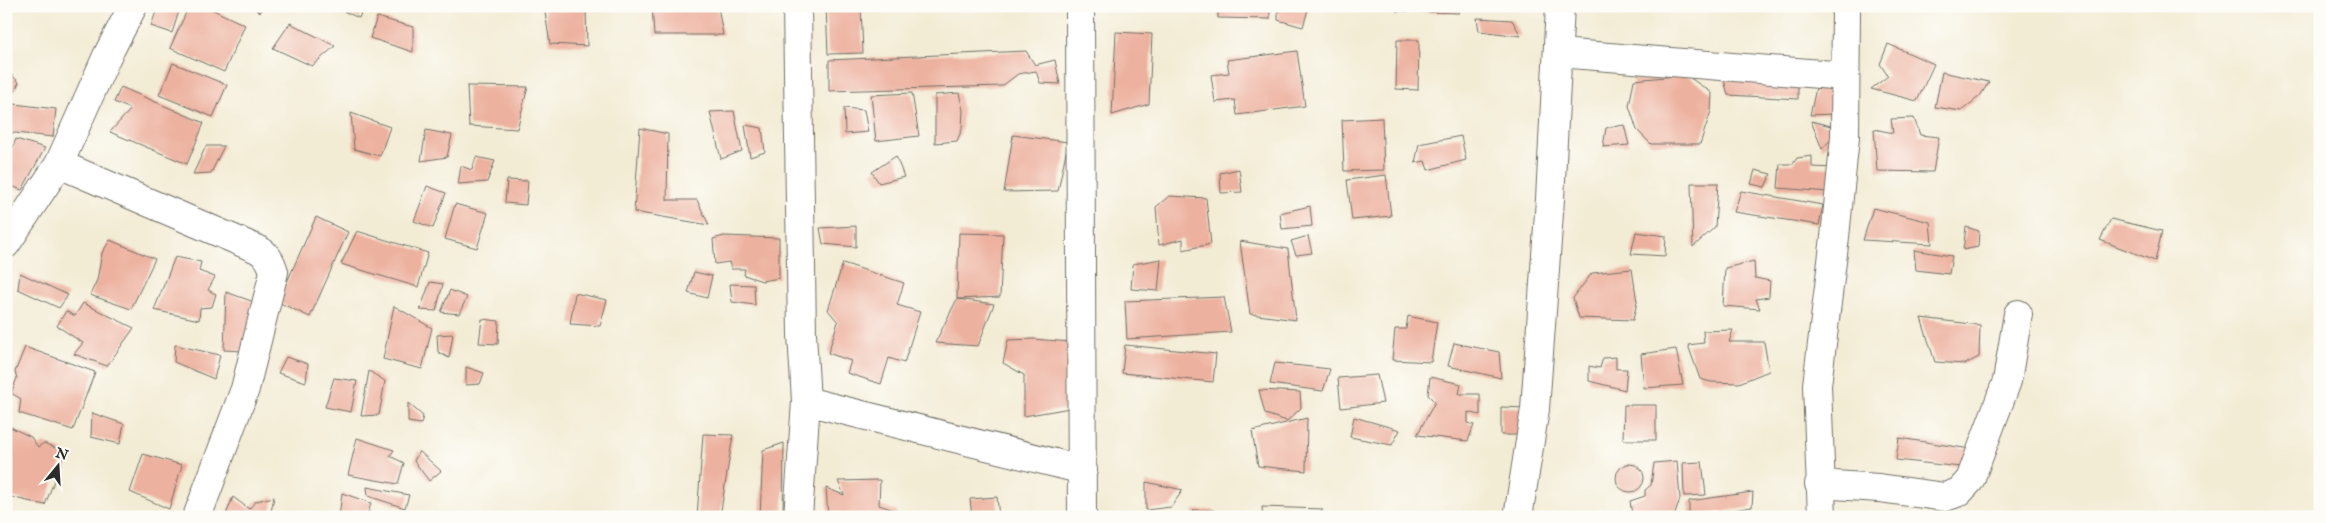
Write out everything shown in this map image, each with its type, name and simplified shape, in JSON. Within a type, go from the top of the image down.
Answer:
[{"type":"street","points":[[6,244],[59,164],[107,56],[133,6]]},
{"type":"street","points":[[797,6],[802,334],[806,401],[798,517]]},
{"type":"street","points":[[1080,6],[1082,517]]},
{"type":"street","points":[[1518,517],[1535,409],[1559,53],[1560,6]]},
{"type":"street","points":[[1822,517],[1819,484],[1817,385],[1836,237],[1844,136],[1846,6]]},
{"type":"street","points":[[1559,53],[1845,76]]},
{"type":"street","points":[[59,164],[257,249],[263,252],[272,264],[274,272],[245,389],[197,517]]},
{"type":"street","points":[[1819,484],[1879,488],[1945,497],[1959,492],[1970,480],[2007,381],[2018,314]]},
{"type":"street","points":[[806,401],[1083,470]]},
{"type":"building","points":[[158,6],[180,8],[172,33],[151,26]]},
{"type":"building","points":[[189,6],[205,6],[245,25],[224,72],[170,48]]},
{"type":"building","points":[[252,6],[262,6],[260,13]]},
{"type":"building","points":[[332,6],[364,6],[359,18]]},
{"type":"building","points":[[544,6],[586,7],[587,46],[550,44]]},
{"type":"building","points":[[652,6],[718,6],[723,35],[654,35]]},
{"type":"building","points":[[826,6],[861,6],[863,53],[828,54]]},
{"type":"building","points":[[1218,6],[1270,6],[1270,19],[1218,18]]},
{"type":"building","points":[[1278,6],[1309,6],[1303,27],[1278,20]]},
{"type":"building","points":[[1396,6],[1459,6],[1459,13],[1396,11]]},
{"type":"building","points":[[1495,6],[1541,6],[1541,9]]},
{"type":"building","points":[[377,17],[413,27],[413,52],[370,38]]},
{"type":"building","points":[[1477,18],[1512,20],[1521,36],[1479,31]]},
{"type":"building","points":[[290,23],[335,46],[312,66],[273,48]]},
{"type":"building","points":[[1116,32],[1152,34],[1149,104],[1112,115]]},
{"type":"building","points":[[1397,40],[1419,40],[1418,90],[1396,89]]},
{"type":"building","points":[[1888,44],[1934,64],[1917,101],[1871,89],[1888,76],[1880,64]]},
{"type":"building","points":[[1026,51],[1035,65],[1055,60],[1060,84],[1040,83],[1036,71],[1018,74],[1002,86],[829,91],[829,60]]},
{"type":"building","points":[[1297,51],[1305,106],[1237,115],[1235,100],[1215,102],[1211,75],[1229,73],[1227,60]]},
{"type":"building","points":[[173,63],[227,85],[213,117],[159,95]]},
{"type":"building","points":[[6,70],[19,82],[15,91],[6,88]]},
{"type":"building","points":[[1942,72],[1989,82],[1980,96],[1961,111],[1935,107]]},
{"type":"building","points":[[1686,75],[1712,93],[1711,111],[1700,144],[1651,144],[1637,130],[1629,106],[1634,80]]},
{"type":"building","points":[[1724,80],[1798,83],[1798,99],[1728,95]]},
{"type":"building","points":[[467,86],[528,87],[517,129],[469,126]]},
{"type":"building","points":[[1834,86],[1835,114],[1810,115],[1816,88]]},
{"type":"building","points":[[121,87],[204,123],[187,164],[110,132],[131,109],[114,102]]},
{"type":"building","points":[[912,93],[919,136],[876,141],[871,95]]},
{"type":"building","points":[[959,93],[963,110],[962,129],[957,141],[935,143],[935,95]]},
{"type":"building","points":[[6,103],[56,109],[53,137],[6,132]]},
{"type":"building","points":[[844,108],[864,110],[868,132],[845,134]]},
{"type":"building","points":[[734,111],[742,151],[721,159],[710,112]]},
{"type":"building","points":[[351,113],[390,127],[380,156],[354,149]]},
{"type":"building","points":[[1382,118],[1384,170],[1344,171],[1342,120]]},
{"type":"building","points":[[1914,118],[1920,135],[1939,137],[1933,172],[1877,171],[1874,129],[1893,133],[1891,119]]},
{"type":"building","points":[[1811,121],[1831,126],[1834,136],[1822,149]]},
{"type":"building","points":[[745,125],[762,128],[765,152],[750,157]]},
{"type":"building","points":[[1624,125],[1629,145],[1603,147],[1606,128]]},
{"type":"building","points":[[640,128],[668,134],[667,200],[697,200],[709,225],[634,212]]},
{"type":"building","points":[[426,130],[452,135],[447,157],[421,161]]},
{"type":"building","points":[[1013,135],[1068,142],[1058,191],[1004,192]]},
{"type":"building","points":[[1461,136],[1466,160],[1428,170],[1425,161],[1415,163],[1419,144]]},
{"type":"building","points":[[16,139],[45,148],[22,190],[6,184],[6,164]]},
{"type":"building","points":[[206,146],[224,146],[211,173],[193,174]]},
{"type":"building","points":[[896,156],[904,177],[879,183],[872,172]]},
{"type":"building","points":[[1812,156],[1812,167],[1834,168],[1829,192],[1778,188],[1780,164],[1793,164],[1797,158]]},
{"type":"building","points":[[476,157],[495,161],[487,182],[458,184],[461,166],[472,170]]},
{"type":"building","points":[[1239,169],[1242,192],[1221,193],[1220,173]]},
{"type":"building","points":[[1755,170],[1771,174],[1765,187],[1751,184]]},
{"type":"building","points":[[1386,175],[1391,216],[1352,220],[1347,180]]},
{"type":"building","points":[[507,180],[528,181],[526,205],[505,203]]},
{"type":"building","points":[[1691,183],[1718,183],[1715,227],[1693,247]]},
{"type":"building","points":[[427,186],[446,193],[433,228],[414,221]]},
{"type":"building","points":[[1741,191],[1823,205],[1819,225],[1734,212]]},
{"type":"building","points":[[1169,196],[1206,198],[1211,244],[1183,250],[1183,239],[1159,245],[1156,207]]},
{"type":"building","points":[[455,204],[488,213],[477,248],[445,239]]},
{"type":"building","points":[[1310,206],[1312,226],[1282,229],[1280,213]]},
{"type":"building","points":[[1873,208],[1930,222],[1932,244],[1863,240]]},
{"type":"building","points":[[316,217],[348,232],[310,317],[278,302]]},
{"type":"building","points":[[2111,219],[2162,231],[2155,261],[2100,240]]},
{"type":"building","points":[[856,226],[856,247],[823,244],[820,228]]},
{"type":"building","points":[[1966,227],[1979,231],[1978,247],[1963,250]]},
{"type":"building","points":[[357,231],[428,253],[418,287],[341,264]]},
{"type":"building","points":[[1636,232],[1666,236],[1665,256],[1631,254]]},
{"type":"building","points":[[959,233],[1003,234],[1000,297],[957,299]]},
{"type":"building","points":[[724,236],[779,238],[779,278],[762,281],[744,275],[745,269],[731,269],[729,262],[715,264],[713,239]]},
{"type":"building","points":[[1308,236],[1312,253],[1296,255],[1291,241]]},
{"type":"building","points":[[110,240],[155,259],[131,309],[90,295],[97,280],[102,253]]},
{"type":"building","points":[[1240,241],[1288,249],[1296,320],[1250,314]]},
{"type":"building","points":[[1914,250],[1952,256],[1949,274],[1916,270]]},
{"type":"building","points":[[175,257],[201,262],[199,271],[215,277],[208,290],[216,294],[212,307],[200,308],[199,320],[154,310]]},
{"type":"building","points":[[1161,259],[1158,291],[1131,289],[1133,264]]},
{"type":"building","points":[[1754,261],[1755,278],[1770,281],[1769,297],[1756,299],[1760,309],[1723,306],[1725,268]]},
{"type":"building","points":[[843,263],[904,283],[897,305],[920,312],[904,363],[889,358],[881,384],[847,373],[851,361],[828,353],[838,322],[828,310]]},
{"type":"building","points":[[1632,269],[1637,302],[1633,320],[1579,318],[1573,298],[1592,273]]},
{"type":"building","points":[[694,272],[712,276],[707,298],[688,293]]},
{"type":"building","points":[[20,273],[68,295],[59,308],[18,289]]},
{"type":"building","points":[[430,282],[443,284],[436,311],[420,310]]},
{"type":"building","points":[[730,284],[754,285],[755,305],[732,302]]},
{"type":"building","points":[[450,290],[467,297],[459,314],[441,312]]},
{"type":"building","points":[[226,292],[257,303],[243,351],[224,350]]},
{"type":"building","points":[[575,293],[607,300],[600,326],[570,324]]},
{"type":"building","points":[[1224,297],[1231,332],[1127,339],[1125,301]]},
{"type":"building","points":[[957,299],[994,304],[978,346],[935,343]]},
{"type":"building","points":[[83,303],[134,328],[107,366],[74,354],[83,343],[57,326],[66,311],[75,316]]},
{"type":"building","points":[[394,306],[432,328],[422,369],[383,359]]},
{"type":"building","points":[[1408,316],[1437,322],[1431,362],[1392,360],[1395,329],[1406,329]]},
{"type":"building","points":[[1921,318],[1980,325],[1979,357],[1965,364],[1935,362]]},
{"type":"building","points":[[482,319],[499,321],[498,344],[479,343]]},
{"type":"building","points":[[1733,330],[1729,342],[1764,342],[1769,371],[1739,383],[1711,382],[1700,379],[1688,345],[1704,343],[1703,331]]},
{"type":"building","points":[[453,334],[449,358],[438,352],[437,335]]},
{"type":"building","points":[[1033,339],[1071,342],[1070,408],[1024,416],[1024,375],[1003,363],[1008,340]]},
{"type":"building","points":[[1454,343],[1499,352],[1501,378],[1448,366]]},
{"type":"building","points":[[175,345],[220,355],[214,379],[174,362]]},
{"type":"building","points":[[1125,345],[1216,354],[1213,382],[1122,373]]},
{"type":"building","points":[[25,347],[95,372],[73,430],[19,413],[21,399],[11,393],[17,378],[15,372]]},
{"type":"building","points":[[1676,349],[1683,385],[1644,388],[1641,354]]},
{"type":"building","points":[[286,357],[308,364],[306,382],[278,373]]},
{"type":"building","points":[[1616,357],[1616,369],[1627,369],[1625,390],[1589,381],[1589,366],[1600,368],[1603,358]]},
{"type":"building","points":[[1275,363],[1330,369],[1323,391],[1270,384]]},
{"type":"building","points":[[466,367],[484,373],[480,384],[466,385]]},
{"type":"building","points":[[369,371],[385,381],[379,415],[361,416]]},
{"type":"building","points":[[1377,375],[1383,403],[1341,408],[1338,378]]},
{"type":"building","points":[[1430,377],[1461,384],[1459,394],[1480,394],[1480,415],[1468,412],[1468,423],[1474,425],[1468,441],[1417,435],[1435,402],[1428,395]]},
{"type":"building","points":[[334,378],[357,381],[351,412],[325,407]]},
{"type":"building","points":[[1259,390],[1300,392],[1301,408],[1287,421],[1265,414]]},
{"type":"building","points":[[408,403],[423,416],[421,424],[408,422]]},
{"type":"building","points":[[1624,405],[1656,405],[1656,440],[1623,440]]},
{"type":"building","points":[[1501,407],[1526,408],[1526,435],[1501,435]]},
{"type":"building","points":[[92,413],[124,424],[120,444],[91,437]]},
{"type":"building","points":[[1354,417],[1400,430],[1392,445],[1350,437]]},
{"type":"building","points":[[1307,418],[1306,471],[1258,466],[1252,431]]},
{"type":"building","points":[[6,425],[31,437],[38,447],[44,443],[65,452],[45,505],[6,496]]},
{"type":"building","points":[[703,434],[733,435],[720,517],[697,517]]},
{"type":"building","points":[[357,438],[394,450],[390,456],[404,463],[398,484],[348,475]]},
{"type":"building","points":[[1899,438],[1977,450],[1970,468],[1896,460]]},
{"type":"building","points":[[784,443],[783,517],[760,517],[763,450]]},
{"type":"building","points":[[419,451],[441,471],[429,481],[414,461]]},
{"type":"building","points":[[143,454],[182,465],[169,509],[130,492]]},
{"type":"building","points":[[1677,461],[1680,499],[1674,517],[1632,515],[1630,501],[1645,496],[1645,490],[1651,485],[1654,463]]},
{"type":"building","points":[[1702,462],[1706,495],[1684,496],[1683,463]]},
{"type":"building","points":[[1630,464],[1640,468],[1644,478],[1640,488],[1630,492],[1620,488],[1616,478],[1620,468]]},
{"type":"building","points":[[880,480],[879,505],[897,511],[897,517],[828,517],[826,488],[844,495],[838,481]]},
{"type":"building","points":[[1146,482],[1183,490],[1171,507],[1146,510]]},
{"type":"building","points":[[367,487],[409,495],[405,508],[368,496]]},
{"type":"building","points":[[1753,492],[1752,507],[1689,517],[1689,501]]},
{"type":"building","points":[[342,493],[371,503],[367,517],[339,517]]},
{"type":"building","points":[[233,497],[249,509],[256,501],[274,497],[270,517],[225,517]]},
{"type":"building","points":[[997,497],[999,517],[972,517],[970,499]]},
{"type":"building","points":[[1262,507],[1322,509],[1322,517],[1263,517]]},
{"type":"building","points":[[1194,510],[1214,510],[1212,517],[1192,517]]}]
